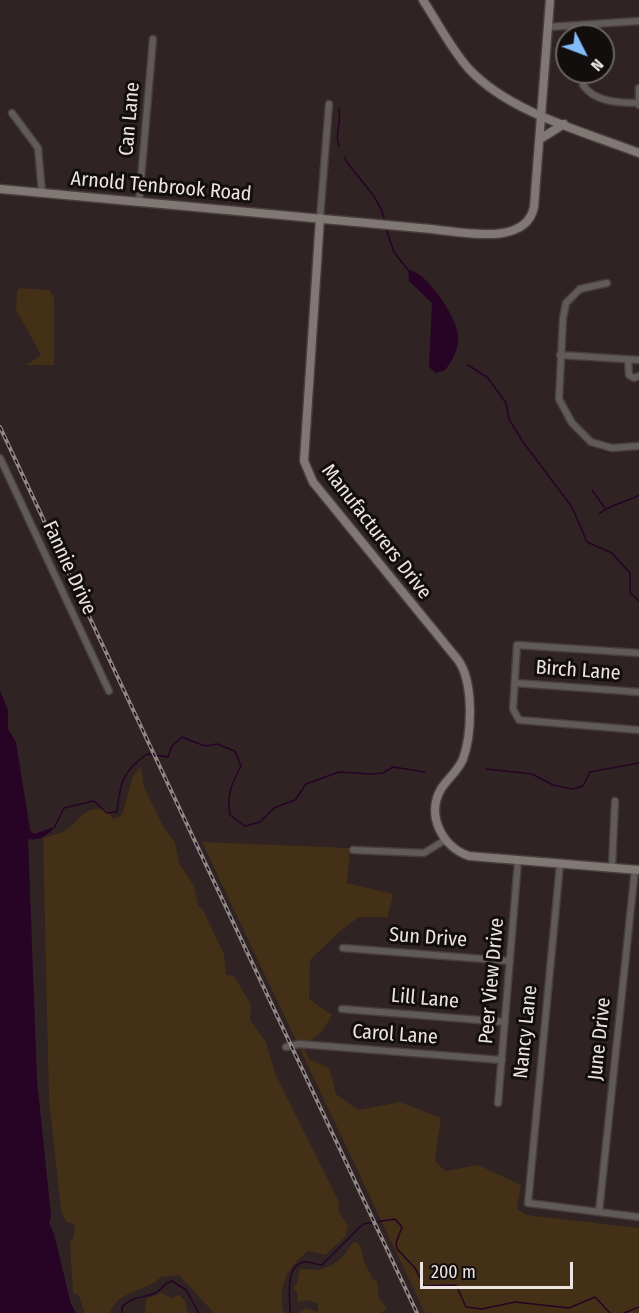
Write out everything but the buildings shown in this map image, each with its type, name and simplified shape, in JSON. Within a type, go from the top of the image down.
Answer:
[{"type":"street","points":[[423,0],[469,69],[484,82],[542,116],[639,153]]},
{"type":"street","points":[[540,139],[550,0]]},
{"type":"street","points":[[600,24],[639,21]]},
{"type":"street","points":[[548,27],[555,27]]},
{"type":"street","name":"Can Lane","points":[[139,202],[153,39]]},
{"type":"street","points":[[583,84],[591,93],[621,103],[639,104],[639,87]]},
{"type":"street","points":[[527,108],[537,108],[543,100]]},
{"type":"street","points":[[320,218],[329,104]]},
{"type":"street","points":[[12,113],[38,148],[42,193]]},
{"type":"street","points":[[540,139],[564,124]]},
{"type":"street","name":"Arnold Tenbrook Road","points":[[0,189],[473,232],[517,231],[528,223],[533,213],[540,139]]},
{"type":"street","name":"Manufacturers Drive","points":[[320,218],[304,450],[305,467],[315,485],[460,658],[469,683],[469,707],[463,757],[442,787],[437,801],[437,822],[445,840]]},
{"type":"street","points":[[607,283],[586,286],[570,297],[564,312],[558,399],[580,434],[591,442],[606,447],[639,446]]},
{"type":"street","points":[[560,354],[639,360]]},
{"type":"street","points":[[628,359],[628,374],[633,377],[639,376]]},
{"type":"street","name":"Fannie Drive","points":[[0,458],[110,691]]},
{"type":"street","points":[[639,653],[517,645],[515,683],[515,716],[519,720],[639,730]]},
{"type":"street","name":"Birch Lane","points":[[515,683],[639,692]]},
{"type":"street","points":[[612,867],[615,801]]},
{"type":"street","points":[[353,850],[424,853],[445,840],[454,849],[469,856],[637,869]]},
{"type":"street","name":"Peer View Drive","points":[[498,1103],[518,861]]},
{"type":"street","name":"Nancy Lane","points":[[560,864],[528,1203],[599,1212]]},
{"type":"street","name":"June Drive","points":[[599,1212],[637,869]]},
{"type":"street","name":"Sun Drive","points":[[343,948],[510,961]]},
{"type":"street","name":"Lill Lane","points":[[342,1010],[505,1022]]},
{"type":"street","name":"Carol Lane","points":[[286,1047],[299,1044],[502,1060]]},
{"type":"street","points":[[599,1212],[639,1217]]},
{"type":"shaded area","points":[[408,270],[415,272],[431,286],[446,307],[456,327],[458,345],[455,354],[445,370],[436,373],[429,367],[432,303],[409,281]]},
{"type":"shaded area","points":[[20,288],[50,290],[54,298],[54,365],[26,365],[41,355],[16,309],[17,291]]},
{"type":"shaded area","points":[[0,691],[8,710],[8,729],[16,742],[30,830],[34,834],[54,827],[42,837],[28,839],[37,1080],[51,1216],[49,1223],[54,1234],[71,1304],[76,1313],[0,1313]]},
{"type":"shaded area","points":[[141,767],[144,787],[164,828],[175,842],[179,863],[194,886],[198,905],[203,910],[224,954],[226,975],[234,976],[251,1005],[250,1020],[266,1042],[275,1073],[339,1202],[338,1211],[348,1225],[345,1237],[325,1255],[308,1251],[294,1264],[283,1286],[284,1313],[214,1313],[179,1275],[161,1277],[148,1286],[126,1295],[114,1305],[110,1313],[85,1313],[78,1294],[73,1293],[70,1242],[74,1236],[75,1224],[66,1222],[61,1210],[49,1099],[43,838],[66,830],[91,810],[106,809],[113,819],[122,815],[133,776]]},
{"type":"shaded area","points":[[202,842],[350,848],[347,883],[393,894],[388,917],[359,917],[339,932],[310,960],[309,999],[332,1015],[321,1033],[303,1046],[309,1059],[329,1068],[336,1094],[358,1110],[400,1102],[441,1118],[435,1161],[445,1171],[478,1165],[521,1185],[517,1209],[526,1215],[639,1228],[639,1313],[425,1313]]},
{"type":"shaded area","points":[[357,1242],[361,1248],[364,1263],[373,1280],[377,1281],[379,1298],[387,1309],[380,1313],[298,1313],[306,1308],[318,1312],[318,1303],[307,1300],[298,1302],[297,1292],[293,1288],[297,1284],[300,1269],[317,1270],[330,1266],[346,1253],[352,1243]]},
{"type":"shaded area","points":[[162,1293],[171,1298],[179,1295],[185,1301],[188,1313],[145,1313],[146,1299]]},
{"type":"waterway","points":[[339,109],[337,137],[339,146]]},
{"type":"waterway","points":[[344,157],[377,201],[384,218]]},
{"type":"waterway","points":[[386,229],[394,252],[408,270]]},
{"type":"waterway","points":[[468,365],[488,378],[506,403],[509,419],[523,442],[572,507],[587,542],[612,553],[630,573],[630,593],[639,601]]},
{"type":"waterway","points":[[592,490],[605,508]]},
{"type":"waterway","points":[[599,514],[607,508],[639,495]]},
{"type":"waterway","points":[[54,828],[64,808],[94,801],[107,813],[117,812],[121,786],[132,767],[147,754],[168,757],[172,746],[182,737],[205,746],[217,744],[235,751],[241,766],[231,789],[229,808],[230,815],[245,826],[260,822],[274,808],[295,800],[306,784],[339,772],[383,773],[393,767],[425,772]]},
{"type":"waterway","points":[[486,769],[532,774],[553,785],[572,789],[583,786],[590,772],[639,763]]},
{"type":"waterway","points":[[290,1313],[290,1282],[295,1268],[300,1263],[322,1265],[363,1224],[395,1219],[402,1227],[396,1243],[397,1249],[415,1268],[424,1286],[456,1285],[466,1307],[482,1309],[515,1302],[569,1308],[595,1297],[610,1313]]},
{"type":"waterway","points":[[122,1313],[122,1307],[126,1303],[157,1292],[172,1281],[186,1290],[199,1313]]},
{"type":"waterway","points":[[624,1313],[639,1307]]},
{"type":"railway","points":[[0,427],[417,1313]]}]
